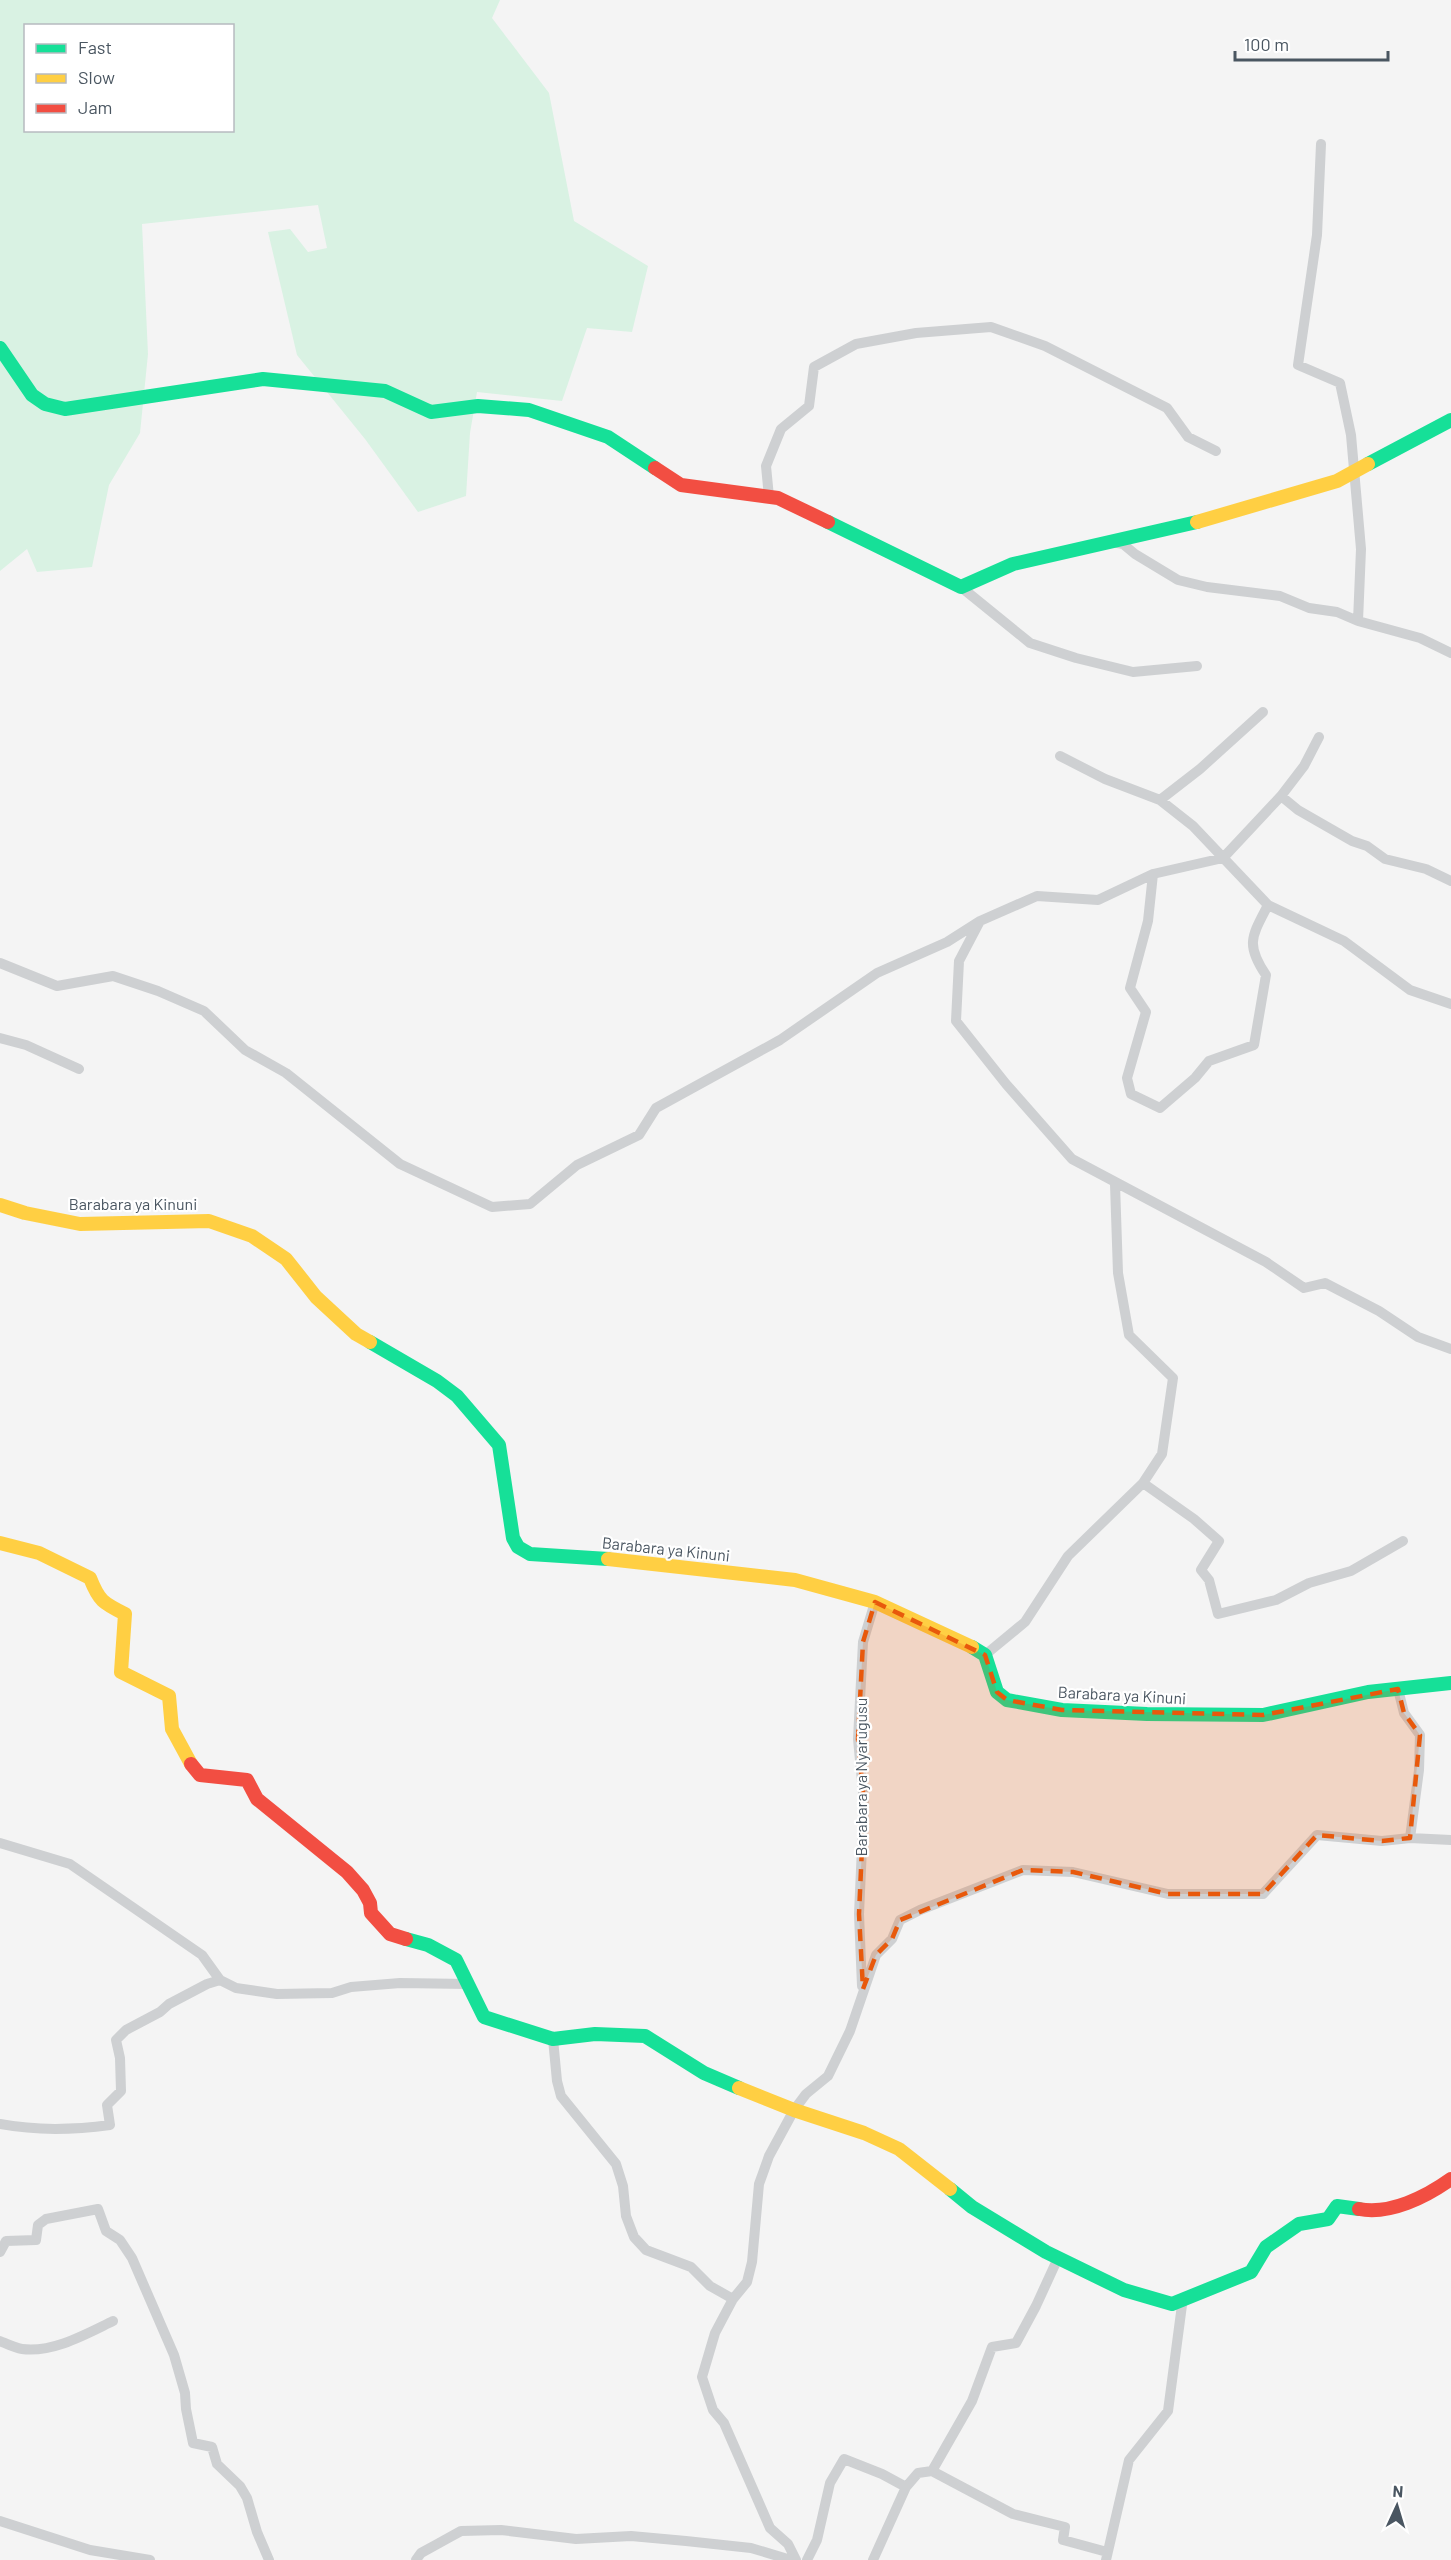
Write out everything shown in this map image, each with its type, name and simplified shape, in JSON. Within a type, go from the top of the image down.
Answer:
[{"type":"street","points":[[1321,144],[1317,236],[1298,365],[1340,383],[1350,435],[1361,549],[1358,621]]},
{"type":"street","points":[[769,497],[766,466],[781,429],[809,406],[814,367],[856,344],[916,333],[991,327],[1045,346],[1167,408],[1188,437],[1216,451]]},
{"type":"street","points":[[0,348],[32,395],[45,404],[65,409],[263,379],[385,391],[431,412],[478,406],[529,410],[608,437],[681,485],[778,498],[961,587],[1030,643],[1076,658],[1132,672],[1197,666]]},
{"type":"street","points":[[961,587],[1013,564],[1224,516],[1337,481],[1451,420]]},
{"type":"street","points":[[1108,542],[1123,544],[1134,554],[1178,580],[1280,596],[1309,608],[1337,612],[1358,621],[1419,638],[1451,653]]},
{"type":"street","points":[[1160,800],[1200,769],[1263,712]]},
{"type":"street","points":[[0,963],[57,986],[113,976],[158,991],[204,1011],[245,1050],[286,1073],[400,1164],[492,1207],[530,1204],[577,1165],[639,1135],[656,1108],[780,1040],[878,973],[948,942],[980,921],[1037,896],[1098,900],[1153,874],[1223,858],[1281,796],[1304,766],[1319,737]]},
{"type":"street","points":[[1060,756],[1105,779],[1160,800],[1193,826],[1268,905],[1344,941],[1410,990],[1451,1004]]},
{"type":"street","points":[[1281,796],[1298,810],[1367,846],[1385,859],[1426,869],[1451,881]]},
{"type":"street","points":[[1153,874],[1148,921],[1130,988],[1146,1012],[1127,1078],[1131,1094],[1160,1108],[1195,1078],[1209,1061],[1254,1045],[1266,975],[1255,958],[1252,936],[1268,905]]},
{"type":"street","points":[[980,921],[959,961],[956,1022],[1006,1084],[1072,1159],[1115,1184],[1196,1223],[1266,1262],[1304,1288],[1326,1283],[1379,1311],[1418,1337],[1451,1349]]},
{"type":"street","points":[[0,1038],[26,1044],[79,1069]]},
{"type":"street","points":[[985,1655],[1025,1622],[1068,1556],[1143,1483],[1162,1454],[1173,1378],[1129,1335],[1118,1273],[1115,1184]]},
{"type":"street","name":"Barabara ya Kinuni","points":[[0,1205],[25,1213],[80,1224],[209,1221],[252,1236],[286,1259],[316,1297],[356,1335],[436,1381],[457,1396],[486,1426],[499,1445],[513,1538],[518,1547],[530,1554],[623,1560],[778,1578],[875,1602],[970,1645],[985,1655],[997,1692],[1006,1700],[1062,1710],[1147,1714],[1263,1715],[1368,1692],[1451,1683]]},
{"type":"street","points":[[1143,1483],[1219,1541],[1201,1570],[1209,1580],[1218,1614],[1276,1600],[1310,1583],[1351,1571],[1403,1541]]},
{"type":"street","points":[[0,1543],[39,1553],[90,1578],[98,1597],[104,1604],[124,1614],[121,1672],[169,1696],[170,1728],[187,1758],[200,1775],[247,1780],[257,1799],[347,1872],[363,1890],[370,1903],[371,1912],[390,1935],[428,1945],[456,1959],[484,2017],[553,2039],[595,2034],[645,2036],[704,2073],[794,2110],[864,2133],[899,2149],[972,2207],[1058,2258],[1124,2290],[1182,2305],[1168,2410],[1129,2460],[1107,2556],[1063,2540],[1065,2527],[1014,2514],[932,2471],[918,2473],[906,2487],[873,2560]]},
{"type":"street","name":"Barabara ya Nyarugusu","points":[[863,1989],[859,1914],[864,1803],[858,1739],[863,1642],[875,1602]]},
{"type":"street","points":[[1398,1689],[1404,1713],[1420,1735],[1419,1770],[1410,1838]]},
{"type":"street","name":"Barabara ya Nyarugusu","points":[[796,2560],[788,2544],[770,2528],[724,2423],[713,2410],[702,2377],[715,2333],[733,2299],[747,2282],[752,2262],[759,2184],[769,2156],[794,2110],[806,2094],[828,2076],[850,2031],[876,1955],[892,1939],[900,1920],[1023,1870],[1073,1872],[1168,1894],[1263,1894],[1317,1835],[1382,1841],[1410,1838],[1451,1840]]},
{"type":"street","points":[[0,1843],[70,1864],[202,1955],[220,1980],[236,1988],[277,1994],[332,1993],[351,1987],[400,1983],[468,1984]]},
{"type":"street","points":[[0,2124],[28,2130],[110,2126],[107,2105],[121,2091],[120,2058],[116,2040],[126,2030],[160,2012],[169,2004],[207,1984],[220,1980]]},
{"type":"street","points":[[553,2039],[557,2081],[561,2096],[616,2164],[623,2186],[626,2216],[634,2237],[646,2250],[691,2267],[710,2286],[733,2299]]},
{"type":"street","points":[[1172,2304],[1251,2272],[1266,2247],[1299,2224],[1328,2219],[1337,2206],[1351,2205],[1377,2211],[1418,2198],[1451,2179]]},
{"type":"street","points":[[0,2252],[6,2241],[36,2240],[38,2225],[46,2219],[99,2209],[106,2231],[120,2240],[132,2259],[174,2355],[185,2393],[193,2442],[212,2447],[217,2464],[243,2492],[269,2560]]},
{"type":"street","points":[[932,2471],[972,2402],[992,2347],[1016,2343],[1058,2258]]},
{"type":"street","points":[[0,2341],[18,2348],[32,2349],[75,2340],[113,2321]]},
{"type":"street","points":[[807,2560],[817,2540],[830,2483],[844,2459],[882,2474],[906,2487]]},
{"type":"street","points":[[0,2521],[86,2549],[150,2560]]},
{"type":"street","points":[[416,2560],[421,2553],[461,2531],[501,2530],[576,2539],[631,2536],[686,2541],[751,2548],[791,2560]]},
{"type":"street","points":[[80,2560],[86,2549]]},
{"type":"highlighted area","points":[[875,1602],[985,1655],[997,1692],[1007,1700],[1062,1710],[1263,1715],[1398,1689],[1404,1713],[1420,1735],[1410,1838],[1382,1841],[1317,1835],[1263,1894],[1168,1894],[1073,1872],[1023,1870],[900,1920],[892,1939],[876,1955],[863,1989],[859,1914],[864,1803],[858,1739],[863,1642]]},
{"type":"green space","points":[[0,0],[500,0],[492,18],[549,93],[574,221],[648,266],[632,332],[587,328],[562,401],[477,392],[470,433],[466,496],[418,512],[365,439],[297,355],[268,232],[290,229],[308,252],[327,248],[318,205],[142,224],[148,354],[140,433],[109,485],[92,567],[37,572],[27,549],[0,571]]},
{"type":"traffic: fast","points":[[0,348],[32,395],[45,404],[65,409],[263,379],[385,391],[431,412],[478,406],[529,410],[608,437],[655,468]]},
{"type":"traffic: fast","points":[[1368,464],[1451,420]]},
{"type":"traffic: fast","points":[[828,522],[961,587],[1013,564],[1197,522]]},
{"type":"traffic: fast","points":[[370,1342],[437,1381],[457,1396],[499,1445],[513,1538],[518,1547],[530,1554],[608,1559]]},
{"type":"traffic: fast","points":[[972,1647],[985,1655],[997,1692],[1007,1700],[1062,1710],[1147,1714],[1263,1715],[1368,1692],[1451,1683]]},
{"type":"traffic: fast","points":[[406,1939],[428,1945],[456,1960],[484,2017],[553,2039],[595,2034],[645,2036],[704,2073],[739,2088]]},
{"type":"traffic: fast","points":[[950,2189],[972,2207],[1046,2252],[1124,2290],[1172,2304],[1251,2272],[1266,2247],[1299,2224],[1328,2219],[1337,2206],[1359,2209]]},
{"type":"traffic: slow","points":[[1197,522],[1337,481],[1368,464]]},
{"type":"traffic: slow","points":[[0,1205],[25,1213],[80,1224],[209,1221],[252,1236],[286,1259],[316,1297],[356,1334],[370,1342]]},
{"type":"traffic: slow","points":[[0,1543],[39,1553],[90,1578],[96,1592],[103,1600],[125,1614],[121,1672],[169,1696],[172,1729],[191,1764]]},
{"type":"traffic: slow","points":[[608,1559],[795,1580],[875,1602],[972,1647]]},
{"type":"traffic: slow","points":[[739,2088],[794,2110],[864,2133],[899,2149],[950,2189]]},
{"type":"traffic: jam","points":[[655,468],[681,485],[778,498],[828,522]]},
{"type":"traffic: jam","points":[[191,1764],[200,1775],[247,1780],[257,1799],[347,1872],[363,1890],[370,1903],[371,1913],[390,1934],[406,1939]]},
{"type":"traffic: jam","points":[[1359,2209],[1395,2207],[1419,2198],[1451,2179]]}]
